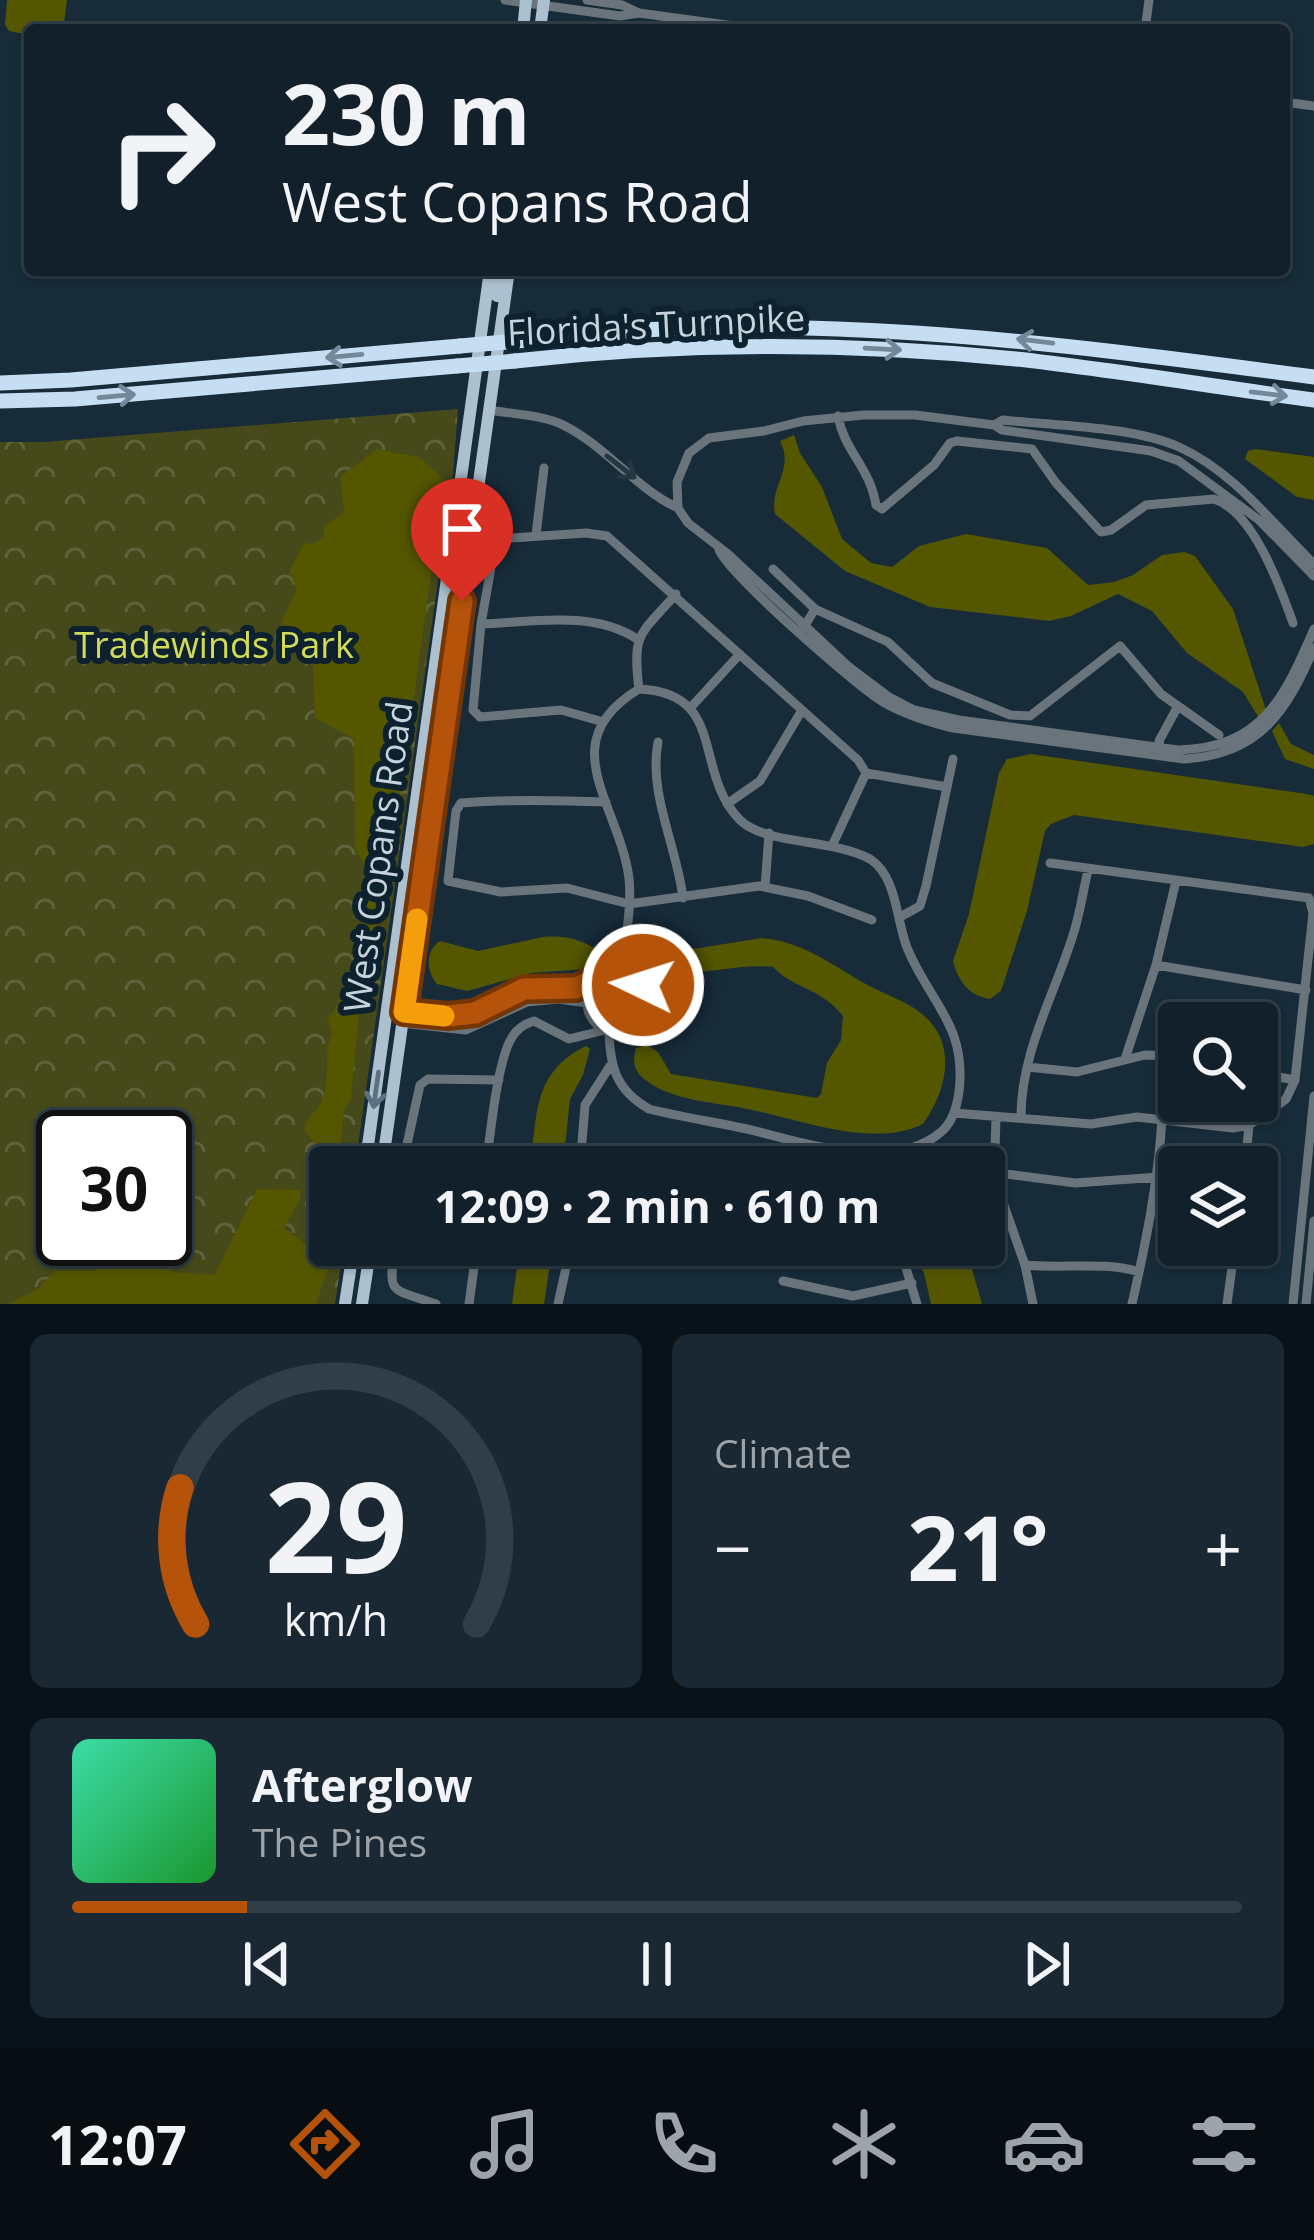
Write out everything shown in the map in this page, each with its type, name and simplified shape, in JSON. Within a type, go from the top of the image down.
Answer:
[{"type":"highway","name":"Florida's Turnpike","points":[[0,383],[629,329],[874,328],[1014,339],[1314,377]]},
{"type":"highway","name":"Florida's Turnpike","points":[[0,401],[75,399],[607,351],[722,346],[876,349],[1016,359],[1314,400]]},
{"type":"main road","name":"West Copans Road","points":[[368,1146],[489,276]]},
{"type":"main road","points":[[489,410],[486,387],[499,276]]},
{"type":"main road","name":"West Copans Road","points":[[385,1146],[508,276]]},
{"type":"main road","points":[[445,598],[462,601]]},
{"type":"main road","points":[[345,1304],[351,1266]]},
{"type":"main road","points":[[362,1304],[368,1266]]},
{"type":"street","points":[[506,0],[719,24]]},
{"type":"street","points":[[587,0],[622,5],[639,13]]},
{"type":"street","points":[[489,410],[562,424],[660,500],[678,508]]},
{"type":"street","points":[[838,416],[841,436],[872,481],[876,505],[882,509],[922,476],[950,443],[1032,449],[1101,532],[1146,505],[1224,503],[1275,572],[1293,623]]},
{"type":"street","points":[[1314,576],[1214,468],[1155,438],[1003,420],[994,425],[915,416],[838,416],[709,438],[689,453],[676,482],[678,508],[724,560],[803,628],[844,672],[887,704],[921,721],[1010,726],[1206,758],[1234,748],[1295,693],[1314,648]]},
{"type":"street","points":[[994,425],[994,445]]},
{"type":"street","points":[[536,535],[544,468]]},
{"type":"street","points":[[1247,529],[1262,517]]},
{"type":"street","points":[[1262,517],[1314,564]]},
{"type":"street","points":[[600,721],[561,710],[480,717],[473,710],[496,539],[607,536],[858,760],[866,773],[947,787]]},
{"type":"street","points":[[773,569],[815,609],[888,642],[932,683],[1010,726]]},
{"type":"street","points":[[639,688],[637,639],[676,594]]},
{"type":"street","points":[[803,628],[815,609]]},
{"type":"street","points":[[482,624],[600,622],[637,639]]},
{"type":"street","points":[[1277,710],[1314,628]]},
{"type":"street","points":[[1010,726],[1030,716],[1120,646],[1161,694],[1219,735]]},
{"type":"street","points":[[692,706],[740,654]]},
{"type":"street","points":[[622,971],[629,904],[622,846],[595,758],[600,721],[639,688],[675,695],[692,706],[701,722],[714,779],[727,805],[745,825],[832,846],[868,858],[879,867],[900,917],[905,945],[960,1049],[954,1113],[945,1130],[913,1146]]},
{"type":"street","points":[[1161,752],[1160,740],[1178,706]]},
{"type":"street","points":[[727,805],[760,781],[802,710]]},
{"type":"street","points":[[658,742],[654,763],[683,898]]},
{"type":"street","points":[[900,917],[920,906],[953,759]]},
{"type":"street","points":[[832,846],[866,773]]},
{"type":"street","points":[[606,802],[461,803],[448,881],[501,892],[567,888],[629,904],[765,887],[808,896],[872,920]]},
{"type":"street","points":[[765,887],[769,832]]},
{"type":"street","points":[[1050,863],[1309,898],[1313,913],[1306,990],[1294,1080],[1286,1099],[1250,1125],[1233,1128],[1186,1122]]},
{"type":"street","points":[[1021,1117],[1036,1033],[1074,932],[1088,870]]},
{"type":"street","points":[[1125,1059],[1156,964],[1176,881]]},
{"type":"street","points":[[1156,964],[1306,990]]},
{"type":"street","points":[[403,1018],[462,1016],[524,989],[576,988],[622,971],[643,985],[646,1013],[634,1027],[580,1038],[559,1036],[534,1021],[522,1025],[510,1040],[499,1080],[489,1146]]},
{"type":"street","points":[[580,1038],[588,1026],[593,983],[601,976]]},
{"type":"street","points":[[542,988],[542,1001]]},
{"type":"street","points":[[386,1014],[466,1030],[527,1002],[588,1008],[607,1030],[610,1066],[631,1099],[649,1108],[811,1146]]},
{"type":"street","points":[[462,1016],[466,1030]]},
{"type":"street","points":[[1027,1067],[1077,1072],[1125,1059],[1158,1057]]},
{"type":"street","points":[[582,1146],[585,1105],[610,1066]]},
{"type":"street","points":[[1278,1077],[1294,1080]]},
{"type":"street","points":[[407,1146],[420,1084],[428,1079],[499,1080]]},
{"type":"street","points":[[1293,1304],[1314,1096]]},
{"type":"street","points":[[954,1113],[1091,1124],[1158,1119]]},
{"type":"street","points":[[995,1119],[995,1146]]},
{"type":"street","points":[[1248,1146],[1250,1125]]},
{"type":"street","points":[[1005,1174],[1099,1183],[1127,1176],[1158,1177]]},
{"type":"street","points":[[1132,1304],[1158,1182]]},
{"type":"street","points":[[1005,1208],[1033,1304]]},
{"type":"street","points":[[1306,1304],[1314,1221]]},
{"type":"street","points":[[1297,1256],[1312,1258]]},
{"type":"street","points":[[1025,1265],[1125,1267],[1139,1272]]},
{"type":"street","points":[[392,1266],[390,1280],[399,1294],[436,1304]]},
{"type":"street","points":[[469,1304],[474,1266]]},
{"type":"street","points":[[558,1304],[566,1266]]},
{"type":"street","points":[[904,1266],[917,1304]]},
{"type":"street","points":[[1227,1304],[1232,1266]]},
{"type":"street","points":[[783,1281],[854,1296],[913,1283]]},
{"type":"green space","name":"Tradewinds Park","points":[[458,409],[453,475],[358,1146],[309,1146],[309,1266],[341,1266],[335,1304],[0,1304],[0,442]]},
{"type":"shaded area","points":[[7,0],[67,0],[64,24],[24,24],[24,34],[9,31],[5,25]]},
{"type":"shaded area","points":[[794,435],[822,487],[842,539],[871,563],[892,567],[919,546],[966,534],[1047,548],[1088,585],[1133,575],[1162,555],[1184,552],[1195,556],[1233,609],[1266,710],[1259,718],[1243,692],[1187,653],[1152,611],[1118,594],[1049,621],[930,607],[845,571],[775,514],[785,461],[780,441]]},
{"type":"shaded area","points":[[377,449],[419,457],[444,479],[401,792],[379,884],[379,919],[370,938],[362,981],[351,1099],[344,1111],[340,1146],[316,1146],[305,1130],[324,1096],[332,1033],[327,1016],[333,1013],[353,971],[367,870],[355,848],[354,739],[315,718],[313,664],[299,631],[281,623],[296,591],[290,570],[304,543],[313,544],[325,536],[323,527],[344,512],[340,477]]},
{"type":"shaded area","points":[[1255,449],[1314,457],[1314,500],[1297,497],[1245,459]]},
{"type":"shaded area","points":[[1279,723],[1291,744],[1314,755],[1314,769],[1285,759],[1272,731]]},
{"type":"shaded area","points":[[1031,754],[1314,796],[1314,844],[1303,847],[1074,815],[1051,824],[1045,831],[1027,911],[1001,991],[990,999],[976,995],[958,975],[953,961],[969,914],[999,773],[1007,759]]},
{"type":"shaded area","points":[[543,937],[585,943],[597,950],[597,963],[586,969],[531,973],[467,991],[437,984],[431,973],[430,956],[440,941],[478,951]]},
{"type":"shaded area","points":[[762,938],[815,954],[908,1005],[934,1026],[945,1068],[938,1098],[923,1124],[881,1134],[835,1130],[682,1097],[657,1088],[639,1074],[634,1063],[636,1048],[647,1045],[658,1052],[671,1074],[817,1098],[821,1094],[827,1063],[841,1040],[843,1016],[825,999],[773,967],[688,971],[660,964],[662,954]]},
{"type":"shaded area","points":[[586,1046],[590,1049],[570,1099],[565,1146],[533,1146],[541,1096],[568,1057]]},
{"type":"shaded area","points":[[257,1189],[301,1190],[284,1228],[309,1247],[309,1266],[329,1266],[316,1304],[8,1304],[39,1288],[55,1271],[167,1266],[174,1272],[215,1275]]},
{"type":"shaded area","points":[[517,1266],[550,1266],[544,1304],[512,1304]]},
{"type":"shaded area","points":[[920,1266],[971,1266],[982,1304],[931,1304]]},
{"type":"slow traffic","points":[[417,919],[404,1012],[444,1016]]},
{"type":"route","points":[[462,601],[404,1012],[475,1013],[524,989],[576,988],[614,971],[630,974],[643,985]]}]
